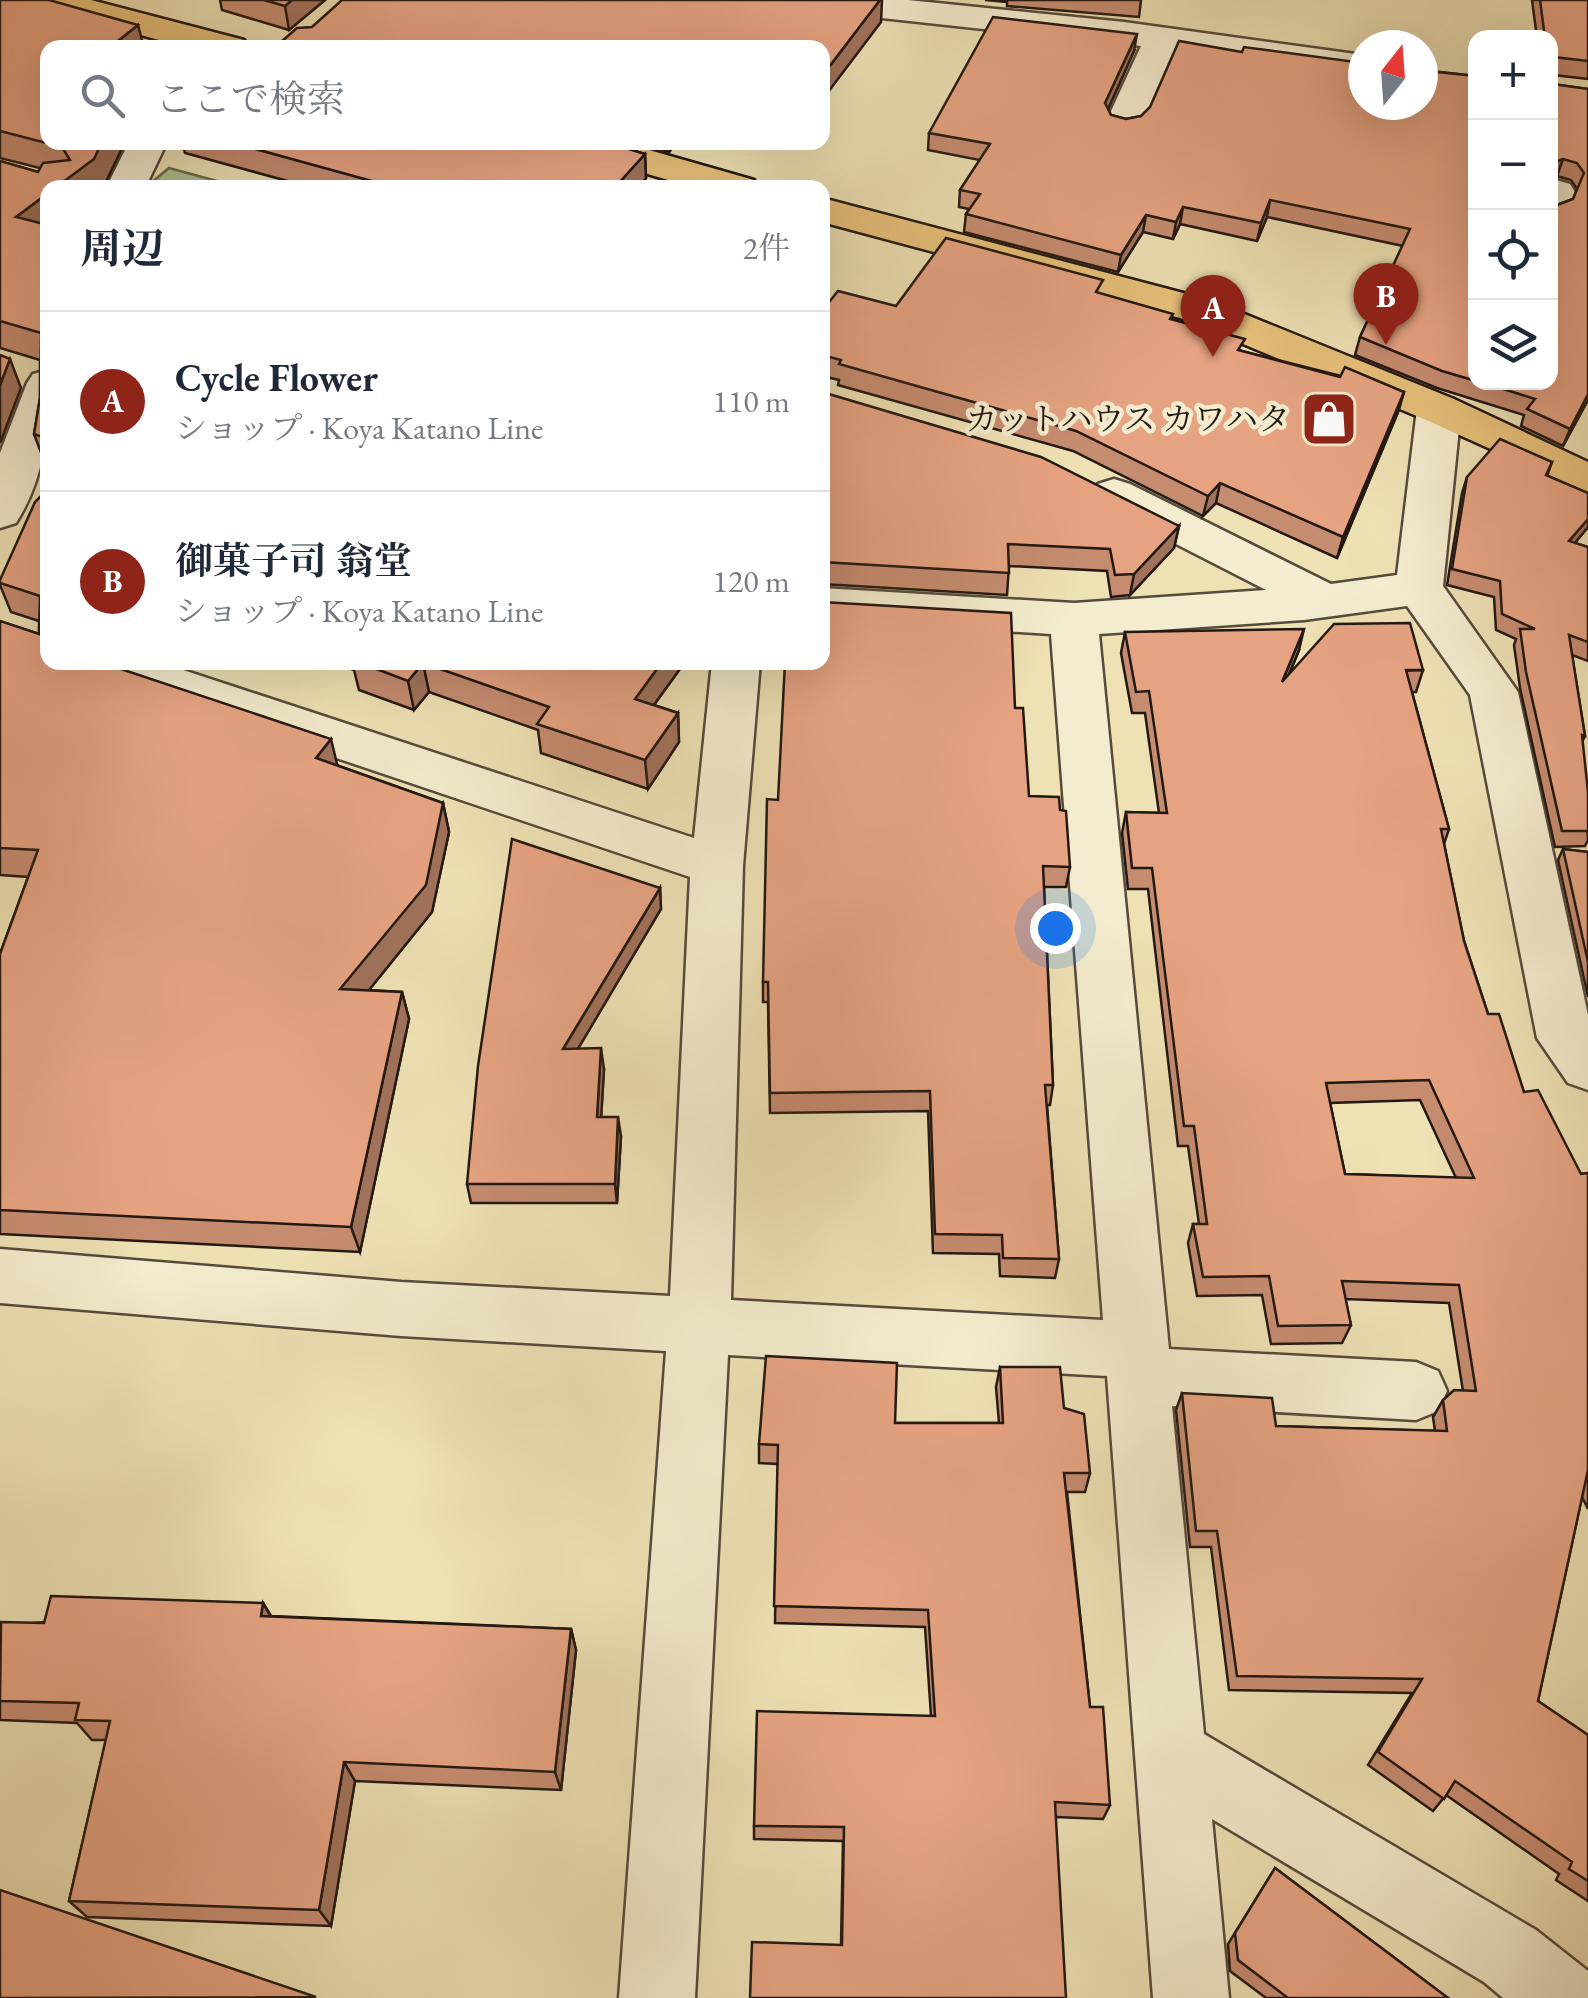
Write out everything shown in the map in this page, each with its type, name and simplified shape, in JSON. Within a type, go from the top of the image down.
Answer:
[{"type":"main road","points":[[51,0],[192,40]]},
{"type":"main road","points":[[605,150],[712,180]]},
{"type":"main road","points":[[830,212],[1195,309],[1458,404],[1588,480]]},
{"type":"street","points":[[808,0],[1162,38],[1348,64]]},
{"type":"street","points":[[1125,122],[1162,38]]},
{"type":"street","points":[[130,180],[144,150]]},
{"type":"street","points":[[0,513],[37,377]]},
{"type":"street","points":[[1458,404],[1419,588],[1494,692],[1565,1038],[1588,1067]]},
{"type":"street","points":[[1072,473],[1325,601]]},
{"type":"street","points":[[830,604],[1074,619],[1325,601],[1419,588]]},
{"type":"street","points":[[1074,619],[1192,1998]]},
{"type":"street","points":[[128,670],[717,866]]},
{"type":"street","points":[[656,1998],[699,1326],[717,866],[735,670]]},
{"type":"street","points":[[0,1276],[401,1309],[699,1326],[1416,1391]]},
{"type":"street","points":[[1173,1756],[1510,1956],[1561,1998]]},
{"type":"green space","points":[[169,168],[213,180],[154,180]]},
{"type":"building","points":[[0,0],[49,0],[138,25],[119,40],[40,40],[40,141],[0,131]]},
{"type":"building","points":[[264,0],[292,0],[285,6]]},
{"type":"building","points":[[342,0],[880,0],[830,66],[830,40],[283,40],[297,28],[312,27]]},
{"type":"building","points":[[1540,0],[1588,0],[1588,61],[1558,58],[1558,30],[1544,30]]},
{"type":"building","points":[[993,17],[1137,34],[1105,103],[1111,115],[1126,119],[1141,116],[1150,107],[1179,41],[1242,52],[1244,47],[1348,61],[1348,120],[1438,120],[1438,72],[1468,75],[1468,379],[1360,337],[1410,229],[1270,200],[1261,223],[1183,207],[1176,222],[1146,215],[1121,255],[966,214],[980,194],[960,190],[990,144],[929,133]]},
{"type":"building","points":[[1558,85],[1588,89],[1588,394],[1570,429],[1527,409],[1535,399],[1506,390],[1558,390],[1558,205],[1573,199],[1584,173],[1577,163],[1558,161]]},
{"type":"building","points":[[64,150],[98,150],[94,159],[66,180],[40,180],[40,199],[16,217],[40,223],[40,333],[0,321],[0,161],[38,172],[43,163],[70,160]]},
{"type":"building","points":[[259,150],[632,150],[645,154],[622,180],[368,180]]},
{"type":"building","points":[[946,238],[1103,280],[1096,292],[1173,314],[1170,319],[1245,339],[1238,350],[1340,377],[1345,367],[1404,392],[1343,537],[1220,483],[1208,496],[1076,431],[839,364],[841,360],[830,357],[830,301],[838,291],[896,306]]},
{"type":"building","points":[[0,355],[10,359],[0,385]]},
{"type":"building","points":[[830,394],[1041,457],[1179,526],[1134,574],[1115,575],[1110,549],[1008,544],[1009,573],[830,562]]},
{"type":"building","points":[[40,398],[40,436],[34,434]]},
{"type":"building","points":[[1500,439],[1552,462],[1546,475],[1588,493],[1588,519],[1569,541],[1588,547],[1588,642],[1569,635],[1585,736],[1582,735],[1588,831],[1562,831],[1520,629],[1535,629],[1502,614],[1500,581],[1452,569],[1467,477]]},
{"type":"building","points":[[40,497],[40,596],[0,583]]},
{"type":"building","points":[[40,596],[40,670],[124,670],[331,739],[316,758],[443,803],[426,885],[340,989],[402,992],[351,1227],[0,1210],[0,954],[38,850],[0,848],[0,621],[39,634]]},
{"type":"building","points":[[830,602],[1011,613],[1015,708],[1023,708],[1029,796],[1059,797],[1060,810],[1066,811],[1070,867],[1043,866],[1053,1085],[1045,1085],[1059,1259],[1003,1258],[1002,1235],[935,1234],[930,1091],[770,1093],[768,982],[763,982],[767,799],[778,800],[785,670],[830,670]]},
{"type":"building","points":[[1410,623],[1423,670],[1406,670],[1449,829],[1441,829],[1464,941],[1488,1014],[1499,1014],[1524,1092],[1538,1090],[1581,1174],[1588,1173],[1588,1470],[1538,1701],[1588,1735],[1588,1881],[1569,1869],[1572,1862],[1455,1781],[1444,1799],[1378,1752],[1422,1679],[1237,1676],[1217,1531],[1196,1531],[1182,1393],[1272,1398],[1276,1426],[1447,1431],[1443,1400],[1454,1390],[1476,1391],[1459,1285],[1342,1281],[1351,1325],[1278,1326],[1269,1276],[1203,1277],[1193,1224],[1207,1224],[1194,1126],[1184,1126],[1152,868],[1132,868],[1126,812],[1167,813],[1149,691],[1136,692],[1125,632],[1304,629],[1282,682],[1334,624]],"holes":[[[1429,1080],[1474,1178],[1345,1174],[1326,1083]]]},
{"type":"building","points":[[379,670],[417,670],[408,681]]},
{"type":"building","points":[[443,670],[656,670],[635,699],[678,713],[645,760],[537,724],[549,707]]},
{"type":"building","points":[[512,839],[660,888],[563,1049],[601,1048],[597,1117],[618,1117],[615,1184],[467,1184],[478,1066]]},
{"type":"building","points":[[1563,849],[1588,852],[1588,962]]},
{"type":"building","points":[[766,1356],[897,1363],[895,1423],[1003,1423],[1000,1367],[1060,1367],[1064,1408],[1084,1414],[1090,1473],[1064,1473],[1090,1707],[1103,1707],[1110,1805],[1055,1802],[1066,1998],[750,1998],[752,1942],[842,1945],[844,1827],[754,1826],[757,1711],[935,1716],[928,1610],[774,1606],[778,1445],[759,1444]]},
{"type":"building","points":[[51,1596],[263,1603],[261,1616],[571,1629],[555,1772],[344,1762],[319,1910],[69,1901],[110,1721],[75,1720],[79,1703],[0,1701],[1,1622],[44,1623]]},
{"type":"building","points":[[1275,1868],[1448,1998],[1288,1998],[1238,1960],[1235,1933]]},
{"type":"building","points":[[0,1890],[316,1997],[0,1998]]},
{"type":"place","name":"御菓子司 翁堂","points":[[1386,345]]},
{"type":"place","name":"Cycle Flower","points":[[1213,357]]},
{"type":"place","name":"カットハウス カワハタ","points":[[1329,419]]}]
